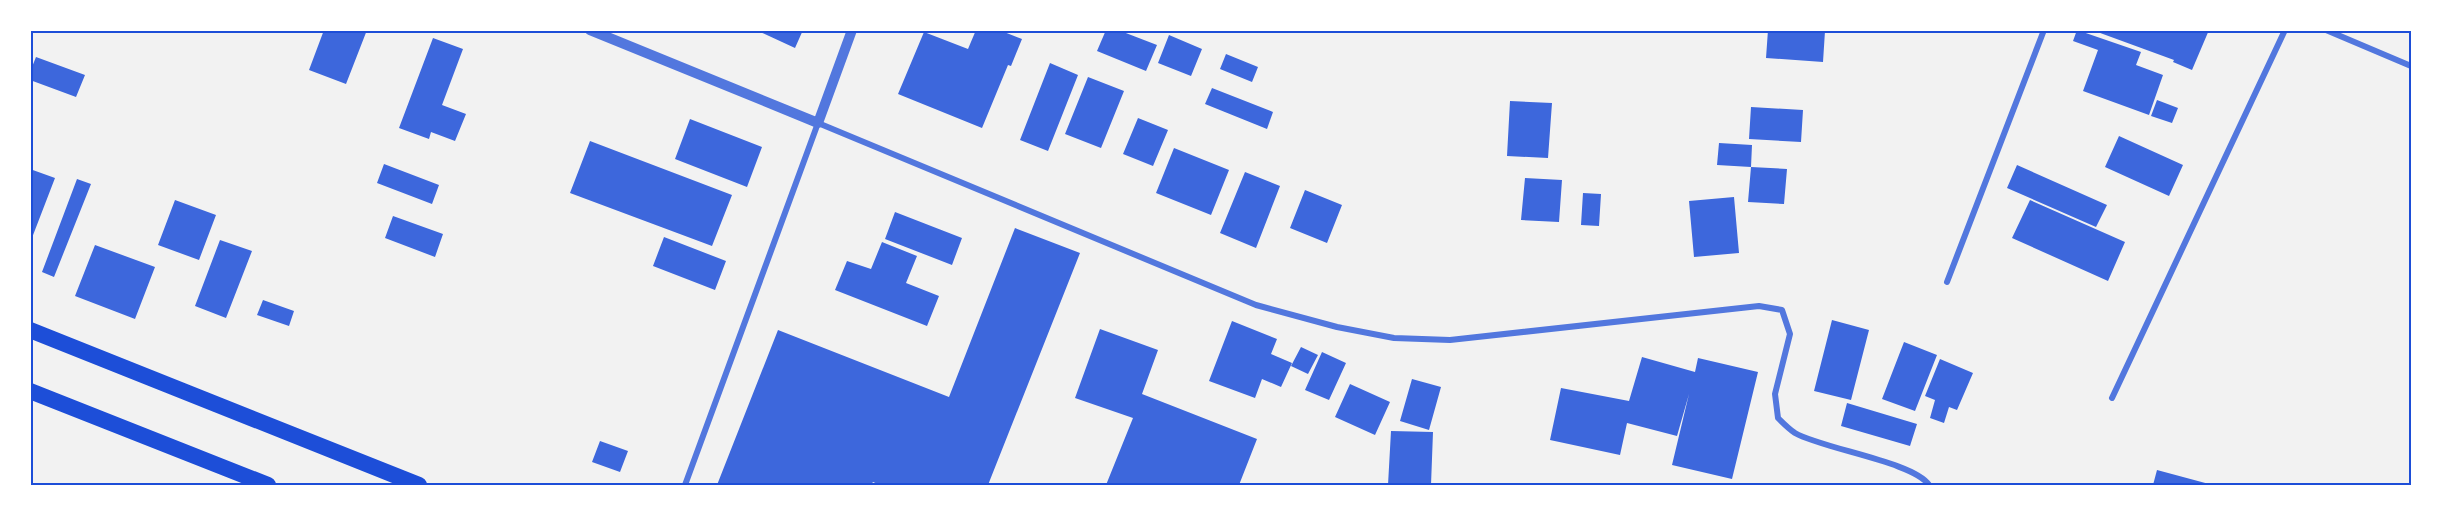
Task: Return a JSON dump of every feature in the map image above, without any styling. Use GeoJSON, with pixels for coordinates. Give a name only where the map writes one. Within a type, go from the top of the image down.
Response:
{"type":"FeatureCollection","features":[{"type":"Feature","properties":{"kind":"highway"},"geometry":{"type":"LineString","coordinates":[[30,330],[419,485]]}},
{"type":"Feature","properties":{"kind":"highway"},"geometry":{"type":"LineString","coordinates":[[30,391],[268,485]]}},
{"type":"Feature","properties":{"kind":"street"},"geometry":{"type":"LineString","coordinates":[[591,30],[1256,305],[1337,327],[1383,336],[1450,340],[1759,306],[1782,310],[1790,334],[1775,394],[1778,418],[1796,433],[1906,470],[1926,480],[1929,485]]}},
{"type":"Feature","properties":{"kind":"street"},"geometry":{"type":"LineString","coordinates":[[685,485],[852,30]]}},
{"type":"Feature","properties":{"kind":"street"},"geometry":{"type":"LineString","coordinates":[[1947,282],[2044,30]]}},
{"type":"Feature","properties":{"kind":"street"},"geometry":{"type":"LineString","coordinates":[[2112,398],[2285,30]]}},
{"type":"Feature","properties":{"kind":"street"},"geometry":{"type":"LineString","coordinates":[[2326,30],[2411,66]]}},
{"type":"Feature","properties":{"kind":"building"},"geometry":{"type":"Polygon","coordinates":[[[324,30],[367,30],[346,84],[309,70],[324,30]]]}},
{"type":"Feature","properties":{"kind":"building"},"geometry":{"type":"Polygon","coordinates":[[[756,30],[803,30],[795,48],[756,30]]]}},
{"type":"Feature","properties":{"kind":"building"},"geometry":{"type":"Polygon","coordinates":[[[976,30],[999,30],[1022,39],[1011,66],[1008,65],[982,128],[898,94],[924,32],[968,49],[976,30]]]}},
{"type":"Feature","properties":{"kind":"building"},"geometry":{"type":"Polygon","coordinates":[[[1106,30],[1118,30],[1157,45],[1146,71],[1097,51],[1106,30]]]}},
{"type":"Feature","properties":{"kind":"building"},"geometry":{"type":"Polygon","coordinates":[[[1768,30],[1825,31],[1823,62],[1766,58],[1768,30]]]}},
{"type":"Feature","properties":{"kind":"building"},"geometry":{"type":"Polygon","coordinates":[[[2077,30],[2141,52],[2136,65],[2163,75],[2149,115],[2083,91],[2098,50],[2073,41],[2077,30]]]}},
{"type":"Feature","properties":{"kind":"building"},"geometry":{"type":"Polygon","coordinates":[[[2092,30],[2177,30],[2186,33],[2188,30],[2209,30],[2192,70],[2173,62],[2174,60],[2092,30]]]}},
{"type":"Feature","properties":{"kind":"building"},"geometry":{"type":"Polygon","coordinates":[[[1169,35],[1202,49],[1191,76],[1158,63],[1169,35]]]}},
{"type":"Feature","properties":{"kind":"building"},"geometry":{"type":"Polygon","coordinates":[[[433,38],[463,49],[442,105],[466,114],[455,141],[431,132],[429,139],[399,128],[433,38]]]}},
{"type":"Feature","properties":{"kind":"building"},"geometry":{"type":"Polygon","coordinates":[[[1226,54],[1258,67],[1252,82],[1220,69],[1226,54]]]}},
{"type":"Feature","properties":{"kind":"building"},"geometry":{"type":"Polygon","coordinates":[[[36,57],[85,75],[76,97],[30,80],[30,72],[36,57]]]}},
{"type":"Feature","properties":{"kind":"building"},"geometry":{"type":"Polygon","coordinates":[[[1050,63],[1078,75],[1048,151],[1020,140],[1050,63]]]}},
{"type":"Feature","properties":{"kind":"building"},"geometry":{"type":"Polygon","coordinates":[[[1088,77],[1124,91],[1101,148],[1065,134],[1088,77]]]}},
{"type":"Feature","properties":{"kind":"building"},"geometry":{"type":"Polygon","coordinates":[[[1212,88],[1273,112],[1267,129],[1205,104],[1212,88]]]}},
{"type":"Feature","properties":{"kind":"building"},"geometry":{"type":"Polygon","coordinates":[[[2157,100],[2178,108],[2172,123],[2151,116],[2157,100]]]}},
{"type":"Feature","properties":{"kind":"building"},"geometry":{"type":"Polygon","coordinates":[[[1510,101],[1552,103],[1548,158],[1507,156],[1510,101]]]}},
{"type":"Feature","properties":{"kind":"building"},"geometry":{"type":"Polygon","coordinates":[[[1751,107],[1803,110],[1801,142],[1749,139],[1751,107]]]}},
{"type":"Feature","properties":{"kind":"building"},"geometry":{"type":"Polygon","coordinates":[[[1138,118],[1168,130],[1153,166],[1123,154],[1138,118]]]}},
{"type":"Feature","properties":{"kind":"building"},"geometry":{"type":"Polygon","coordinates":[[[690,119],[762,147],[747,187],[675,159],[690,119]]]}},
{"type":"Feature","properties":{"kind":"building"},"geometry":{"type":"Polygon","coordinates":[[[2119,136],[2183,165],[2169,196],[2105,167],[2119,136]]]}},
{"type":"Feature","properties":{"kind":"building"},"geometry":{"type":"Polygon","coordinates":[[[590,141],[732,195],[712,246],[570,193],[590,141]]]}},
{"type":"Feature","properties":{"kind":"building"},"geometry":{"type":"Polygon","coordinates":[[[1719,143],[1752,145],[1751,167],[1717,165],[1719,143]]]}},
{"type":"Feature","properties":{"kind":"building"},"geometry":{"type":"Polygon","coordinates":[[[1174,148],[1229,170],[1211,215],[1156,193],[1174,148]]]}},
{"type":"Feature","properties":{"kind":"building"},"geometry":{"type":"Polygon","coordinates":[[[384,164],[439,185],[432,204],[377,183],[384,164]]]}},
{"type":"Feature","properties":{"kind":"building"},"geometry":{"type":"Polygon","coordinates":[[[2017,165],[2107,205],[2096,227],[2007,188],[2017,165]]]}},
{"type":"Feature","properties":{"kind":"building"},"geometry":{"type":"Polygon","coordinates":[[[1751,167],[1787,169],[1784,204],[1748,202],[1751,167]]]}},
{"type":"Feature","properties":{"kind":"building"},"geometry":{"type":"Polygon","coordinates":[[[30,169],[55,178],[30,243],[30,169]]]}},
{"type":"Feature","properties":{"kind":"building"},"geometry":{"type":"Polygon","coordinates":[[[1245,172],[1280,186],[1256,248],[1220,233],[1245,172]]]}},
{"type":"Feature","properties":{"kind":"building"},"geometry":{"type":"Polygon","coordinates":[[[1525,178],[1562,180],[1559,222],[1521,220],[1525,178]]]}},
{"type":"Feature","properties":{"kind":"building"},"geometry":{"type":"Polygon","coordinates":[[[77,179],[91,184],[54,277],[42,272],[77,179]]]}},
{"type":"Feature","properties":{"kind":"building"},"geometry":{"type":"Polygon","coordinates":[[[1305,190],[1342,205],[1327,243],[1290,228],[1305,190]]]}},
{"type":"Feature","properties":{"kind":"building"},"geometry":{"type":"Polygon","coordinates":[[[1583,193],[1601,194],[1599,226],[1581,225],[1583,193]]]}},
{"type":"Feature","properties":{"kind":"building"},"geometry":{"type":"Polygon","coordinates":[[[1734,197],[1739,253],[1694,257],[1689,201],[1734,197]]]}},
{"type":"Feature","properties":{"kind":"building"},"geometry":{"type":"Polygon","coordinates":[[[175,200],[216,215],[199,260],[158,245],[175,200]]]}},
{"type":"Feature","properties":{"kind":"building"},"geometry":{"type":"Polygon","coordinates":[[[2030,200],[2125,242],[2108,281],[2012,238],[2030,200]]]}},
{"type":"Feature","properties":{"kind":"building"},"geometry":{"type":"Polygon","coordinates":[[[895,212],[962,238],[952,265],[885,239],[895,212]]]}},
{"type":"Feature","properties":{"kind":"building"},"geometry":{"type":"Polygon","coordinates":[[[393,216],[443,234],[435,257],[385,238],[393,216]]]}},
{"type":"Feature","properties":{"kind":"building"},"geometry":{"type":"Polygon","coordinates":[[[1015,228],[1080,253],[988,485],[880,485],[873,482],[871,485],[717,485],[778,330],[949,397],[1015,228]]]}},
{"type":"Feature","properties":{"kind":"building"},"geometry":{"type":"Polygon","coordinates":[[[664,237],[726,261],[715,290],[653,266],[664,237]]]}},
{"type":"Feature","properties":{"kind":"building"},"geometry":{"type":"Polygon","coordinates":[[[220,240],[252,251],[226,318],[195,306],[220,240]]]}},
{"type":"Feature","properties":{"kind":"building"},"geometry":{"type":"Polygon","coordinates":[[[882,242],[917,256],[906,283],[939,296],[927,326],[835,290],[847,261],[871,269],[882,242]]]}},
{"type":"Feature","properties":{"kind":"building"},"geometry":{"type":"Polygon","coordinates":[[[95,245],[155,267],[135,319],[75,296],[95,245]]]}},
{"type":"Feature","properties":{"kind":"building"},"geometry":{"type":"Polygon","coordinates":[[[263,300],[294,311],[289,326],[257,315],[263,300]]]}},
{"type":"Feature","properties":{"kind":"building"},"geometry":{"type":"Polygon","coordinates":[[[1832,320],[1869,330],[1851,400],[1814,391],[1832,320]]]}},
{"type":"Feature","properties":{"kind":"building"},"geometry":{"type":"Polygon","coordinates":[[[1232,321],[1277,339],[1271,354],[1292,363],[1281,387],[1262,379],[1255,398],[1209,381],[1232,321]]]}},
{"type":"Feature","properties":{"kind":"building"},"geometry":{"type":"Polygon","coordinates":[[[1100,329],[1158,350],[1142,394],[1257,439],[1239,485],[1106,485],[1133,418],[1075,398],[1100,329]]]}},
{"type":"Feature","properties":{"kind":"building"},"geometry":{"type":"Polygon","coordinates":[[[1904,342],[1937,355],[1915,411],[1882,399],[1904,342]]]}},
{"type":"Feature","properties":{"kind":"building"},"geometry":{"type":"Polygon","coordinates":[[[1301,347],[1318,355],[1308,374],[1291,366],[1301,347]]]}},
{"type":"Feature","properties":{"kind":"building"},"geometry":{"type":"Polygon","coordinates":[[[1322,352],[1346,363],[1329,400],[1305,390],[1322,352]]]}},
{"type":"Feature","properties":{"kind":"building"},"geometry":{"type":"Polygon","coordinates":[[[1642,357],[1695,372],[1698,358],[1758,372],[1732,479],[1672,465],[1689,394],[1677,436],[1627,423],[1620,455],[1550,440],[1561,388],[1629,401],[1642,357]]]}},
{"type":"Feature","properties":{"kind":"building"},"geometry":{"type":"Polygon","coordinates":[[[1940,359],[1973,373],[1957,410],[1949,407],[1944,423],[1930,418],[1935,400],[1925,396],[1940,359]]]}},
{"type":"Feature","properties":{"kind":"building"},"geometry":{"type":"Polygon","coordinates":[[[1412,379],[1441,387],[1429,430],[1400,421],[1412,379]]]}},
{"type":"Feature","properties":{"kind":"building"},"geometry":{"type":"Polygon","coordinates":[[[1350,384],[1390,402],[1375,435],[1335,417],[1350,384]]]}},
{"type":"Feature","properties":{"kind":"building"},"geometry":{"type":"Polygon","coordinates":[[[1847,403],[1917,424],[1910,446],[1841,426],[1847,403]]]}},
{"type":"Feature","properties":{"kind":"building"},"geometry":{"type":"Polygon","coordinates":[[[1391,431],[1433,432],[1431,485],[1388,485],[1391,431]]]}},
{"type":"Feature","properties":{"kind":"building"},"geometry":{"type":"Polygon","coordinates":[[[600,441],[628,451],[620,472],[592,462],[600,441]]]}},
{"type":"Feature","properties":{"kind":"building"},"geometry":{"type":"Polygon","coordinates":[[[2157,470],[2209,484],[2209,485],[2153,485],[2157,470]]]}}]}
